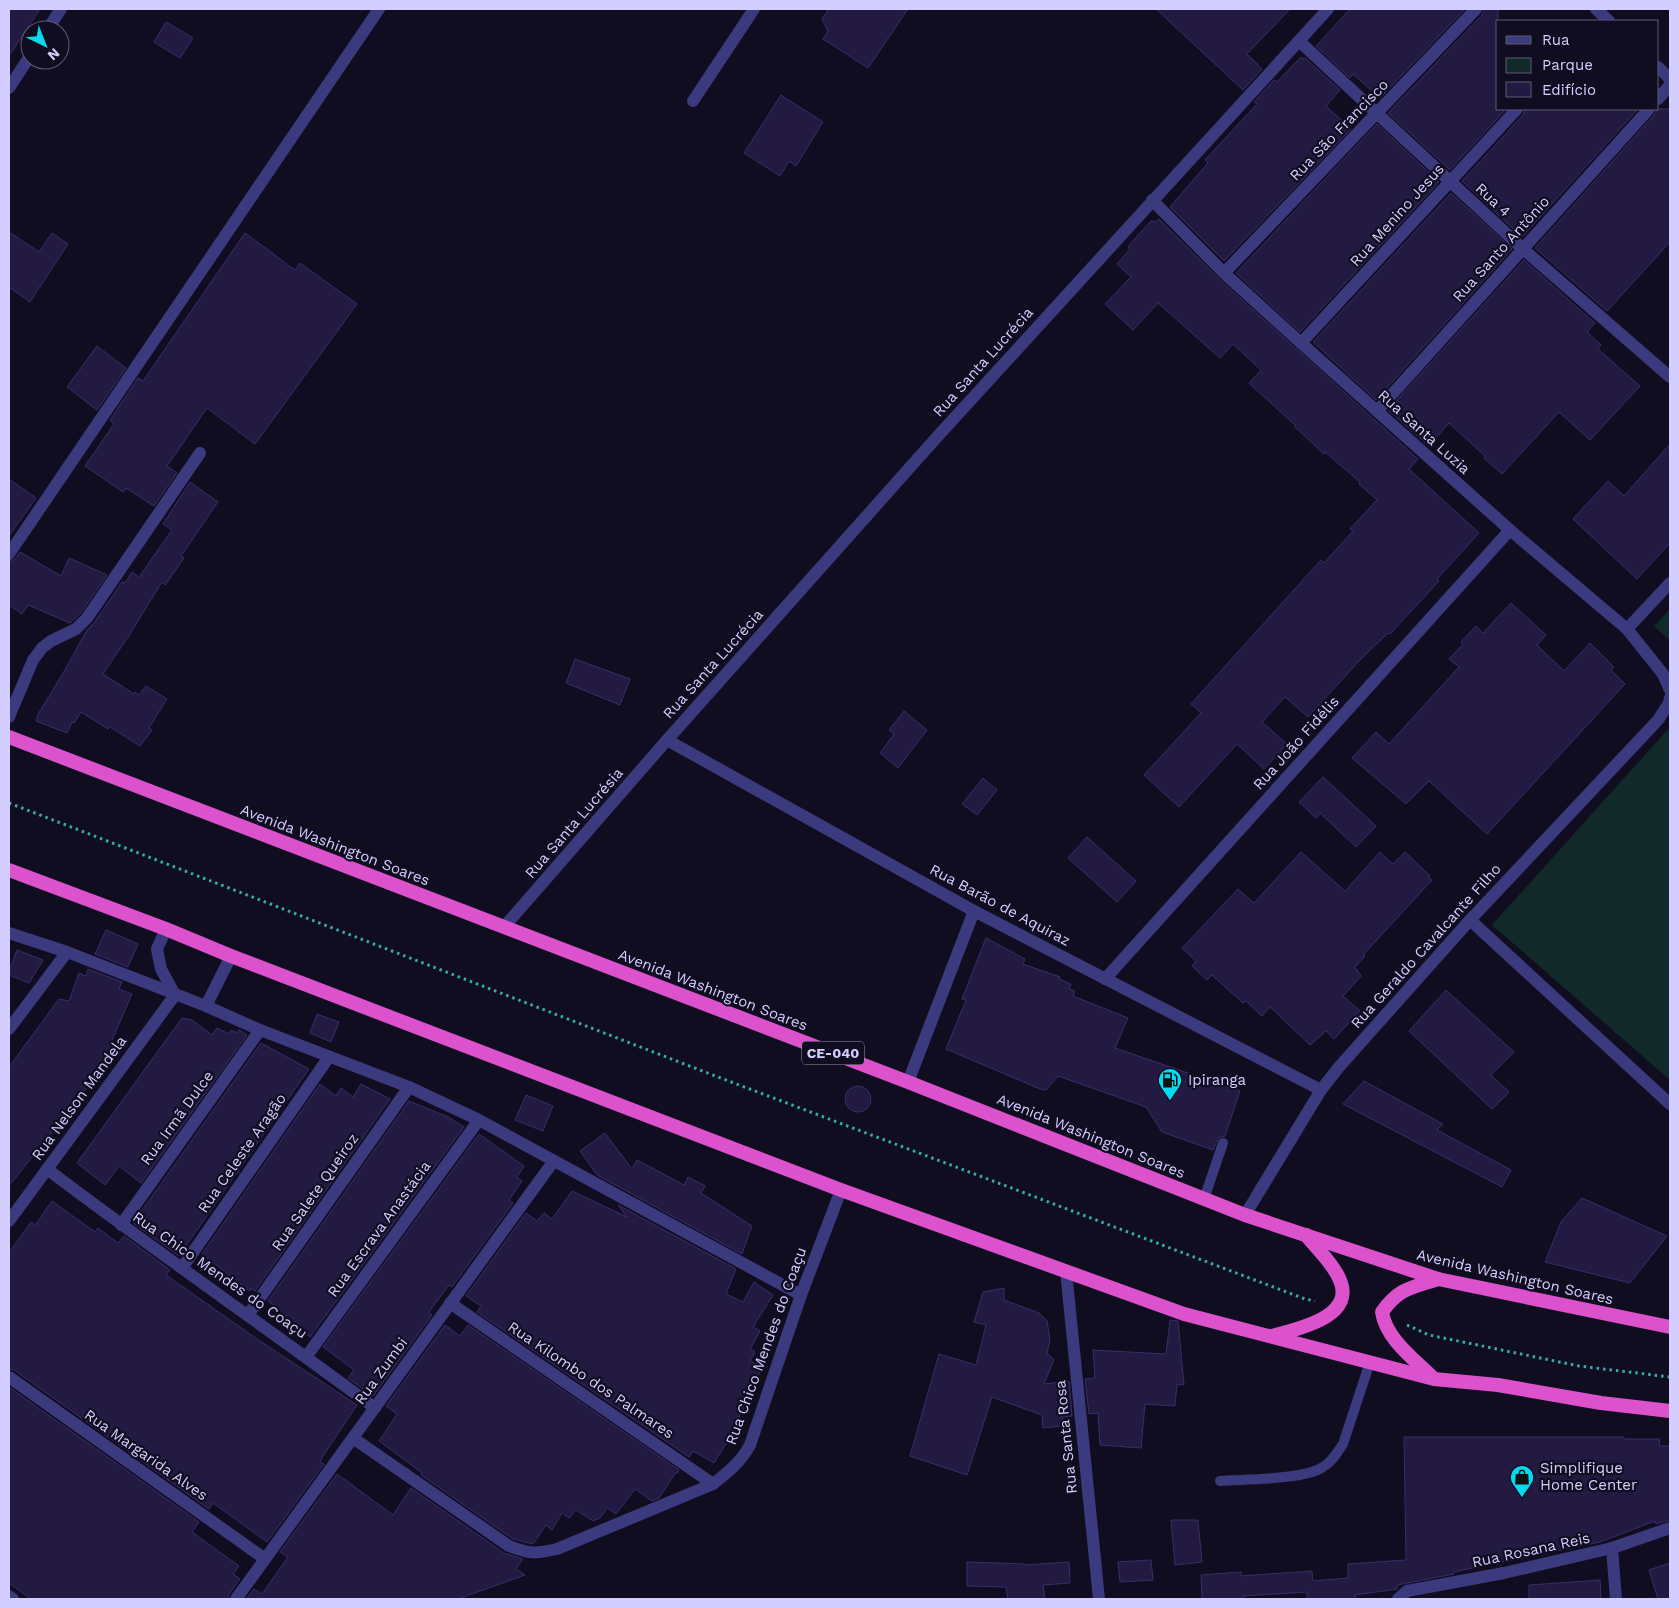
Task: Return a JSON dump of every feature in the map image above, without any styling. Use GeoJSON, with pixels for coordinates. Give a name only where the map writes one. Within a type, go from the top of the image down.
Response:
{"type":"FeatureCollection","features":[{"type":"Feature","properties":{"kind":"highway","name":"Avenida Washington Soares"},"geometry":{"type":"LineString","coordinates":[[9,737],[908,1082],[1245,1215],[1438,1279],[1670,1327]]}},
{"type":"Feature","properties":{"kind":"highway"},"geometry":{"type":"LineString","coordinates":[[9,870],[166,928],[231,956],[841,1190],[1184,1314],[1434,1379],[1498,1385],[1601,1403],[1670,1411]]}},
{"type":"Feature","properties":{"kind":"highway"},"geometry":{"type":"LineString","coordinates":[[1271,1336],[1318,1322],[1340,1304],[1342,1295],[1340,1278],[1306,1236]]}},
{"type":"Feature","properties":{"kind":"highway"},"geometry":{"type":"LineString","coordinates":[[1434,1379],[1392,1336],[1383,1322],[1382,1312],[1388,1303],[1400,1292],[1438,1279]]}},
{"type":"Feature","properties":{"kind":"street"},"geometry":{"type":"LineString","coordinates":[[54,20],[61,9]]}},
{"type":"Feature","properties":{"kind":"street"},"geometry":{"type":"LineString","coordinates":[[9,554],[379,9]]}},
{"type":"Feature","properties":{"kind":"street"},"geometry":{"type":"LineString","coordinates":[[693,101],[754,9]]}},
{"type":"Feature","properties":{"kind":"street","name":"Rua Santa Lucrécia"},"geometry":{"type":"LineString","coordinates":[[667,740],[931,444],[1328,9]]}},
{"type":"Feature","properties":{"kind":"street","name":"Rua São Francisco"},"geometry":{"type":"LineString","coordinates":[[1224,273],[1476,9]]}},
{"type":"Feature","properties":{"kind":"street","name":"Rua 4"},"geometry":{"type":"LineString","coordinates":[[1299,40],[1523,249],[1670,377]]}},
{"type":"Feature","properties":{"kind":"street"},"geometry":{"type":"LineString","coordinates":[[1659,68],[1670,79]]}},
{"type":"Feature","properties":{"kind":"street"},"geometry":{"type":"LineString","coordinates":[[9,88],[21,70]]}},
{"type":"Feature","properties":{"kind":"street"},"geometry":{"type":"LineString","coordinates":[[1659,98],[1670,85]]}},
{"type":"Feature","properties":{"kind":"street","name":"Rua Menino Jesus"},"geometry":{"type":"LineString","coordinates":[[1301,343],[1516,110]]}},
{"type":"Feature","properties":{"kind":"street","name":"Rua Santo Antônio"},"geometry":{"type":"LineString","coordinates":[[1377,411],[1648,110]]}},
{"type":"Feature","properties":{"kind":"street","name":"Rua Santa Luzia"},"geometry":{"type":"LineString","coordinates":[[1152,200],[1224,273],[1301,343],[1510,530],[1627,629],[1662,674],[1670,690]]}},
{"type":"Feature","properties":{"kind":"street"},"geometry":{"type":"LineString","coordinates":[[9,717],[33,660],[42,648],[51,641],[76,629],[87,618],[200,453]]}},
{"type":"Feature","properties":{"kind":"street","name":"Rua João Fidélis"},"geometry":{"type":"LineString","coordinates":[[1105,978],[1510,530]]}},
{"type":"Feature","properties":{"kind":"street"},"geometry":{"type":"LineString","coordinates":[[1627,629],[1670,583]]}},
{"type":"Feature","properties":{"kind":"street","name":"Rua Geraldo Cavalcante Filho"},"geometry":{"type":"LineString","coordinates":[[1245,1215],[1321,1090],[1339,1067],[1470,920],[1658,720],[1669,703],[1670,698]]}},
{"type":"Feature","properties":{"kind":"street","name":"Rua Barão de Aquiraz"},"geometry":{"type":"LineString","coordinates":[[667,740],[974,911],[1321,1090]]}},
{"type":"Feature","properties":{"kind":"street","name":"Rua Santa Lucrésia"},"geometry":{"type":"LineString","coordinates":[[504,927],[667,740]]}},
{"type":"Feature","properties":{"kind":"street"},"geometry":{"type":"LineString","coordinates":[[908,1082],[974,911]]}},
{"type":"Feature","properties":{"kind":"street"},"geometry":{"type":"LineString","coordinates":[[1470,920],[1670,1104]]}},
{"type":"Feature","properties":{"kind":"street"},"geometry":{"type":"LineString","coordinates":[[166,928],[157,949],[161,968],[175,995]]}},
{"type":"Feature","properties":{"kind":"street"},"geometry":{"type":"LineString","coordinates":[[9,933],[67,952],[206,1006],[260,1030],[409,1087],[479,1120],[553,1162],[801,1295]]}},
{"type":"Feature","properties":{"kind":"street"},"geometry":{"type":"LineString","coordinates":[[9,1029],[67,952]]}},
{"type":"Feature","properties":{"kind":"street"},"geometry":{"type":"LineString","coordinates":[[206,1006],[231,956]]}},
{"type":"Feature","properties":{"kind":"street","name":"Rua Nelson Mandela"},"geometry":{"type":"LineString","coordinates":[[9,1221],[175,995]]}},
{"type":"Feature","properties":{"kind":"street","name":"Rua Irmã Dulce"},"geometry":{"type":"LineString","coordinates":[[121,1225],[260,1030]]}},
{"type":"Feature","properties":{"kind":"street","name":"Rua Celeste Aragão"},"geometry":{"type":"LineString","coordinates":[[182,1268],[329,1057]]}},
{"type":"Feature","properties":{"kind":"street","name":"Rua Salete Queiroz"},"geometry":{"type":"LineString","coordinates":[[248,1315],[409,1087]]}},
{"type":"Feature","properties":{"kind":"street","name":"Rua Escrava Anastácia"},"geometry":{"type":"LineString","coordinates":[[306,1356],[479,1120]]}},
{"type":"Feature","properties":{"kind":"street","name":"Rua Zumbi"},"geometry":{"type":"LineString","coordinates":[[236,1599],[553,1162]]}},
{"type":"Feature","properties":{"kind":"street","name":"Rua Chico Mendes do Coaçu"},"geometry":{"type":"LineString","coordinates":[[47,1169],[121,1225],[306,1356],[375,1408]]}},
{"type":"Feature","properties":{"kind":"street","name":"Rua Chico Mendes do Coaçu"},"geometry":{"type":"LineString","coordinates":[[353,1438],[509,1546],[522,1551],[536,1553],[556,1549],[713,1484],[744,1457],[750,1445],[801,1295],[841,1190]]}},
{"type":"Feature","properties":{"kind":"street","name":"Rua Santa Rosa"},"geometry":{"type":"LineString","coordinates":[[1066,1271],[1098,1599]]}},
{"type":"Feature","properties":{"kind":"street","name":"Rua Kilombo dos Palmares"},"geometry":{"type":"LineString","coordinates":[[450,1303],[713,1484]]}},
{"type":"Feature","properties":{"kind":"street","name":"Rua Margarida Alves"},"geometry":{"type":"LineString","coordinates":[[9,1377],[265,1559]]}},
{"type":"Feature","properties":{"kind":"street","name":"Rua Rosana Reis"},"geometry":{"type":"LineString","coordinates":[[1398,1599],[1407,1591],[1504,1573],[1612,1548],[1670,1528]]}},
{"type":"Feature","properties":{"kind":"street"},"geometry":{"type":"LineString","coordinates":[[1612,1548],[1616,1599]]}},
{"type":"Feature","properties":{"kind":"street"},"geometry":{"type":"LineString","coordinates":[[9,1596],[13,1599]]}},
{"type":"Feature","properties":{"kind":"lane"},"geometry":{"type":"LineString","coordinates":[[1204,1199],[1223,1143]]}},
{"type":"Feature","properties":{"kind":"lane"},"geometry":{"type":"LineString","coordinates":[[1220,1481],[1305,1475],[1322,1468],[1336,1456],[1343,1444],[1370,1362]]}},
{"type":"Feature","properties":{"kind":"path"},"geometry":{"type":"LineString","coordinates":[[9,804],[708,1073],[1286,1292],[1305,1299],[1340,1304]]}},
{"type":"Feature","properties":{"kind":"path"},"geometry":{"type":"LineString","coordinates":[[1382,1312],[1429,1335],[1579,1366],[1670,1377]]}},
{"type":"Feature","properties":{"kind":"green space"},"geometry":{"type":"Polygon","coordinates":[[[1670,609],[1670,641],[1654,626],[1670,609]]]}},
{"type":"Feature","properties":{"kind":"green space"},"geometry":{"type":"Polygon","coordinates":[[[1670,727],[1670,1080],[1492,925],[1670,727]]]}},
{"type":"Feature","properties":{"kind":"building"},"geometry":{"type":"Polygon","coordinates":[[[9,9],[40,9],[33,20],[20,20],[20,39],[9,56],[9,9]]]}},
{"type":"Feature","properties":{"kind":"building"},"geometry":{"type":"Polygon","coordinates":[[[829,9],[908,9],[868,68],[823,39],[828,31],[822,19],[829,9]]]}},
{"type":"Feature","properties":{"kind":"building"},"geometry":{"type":"Polygon","coordinates":[[[1156,9],[1290,9],[1247,54],[1262,69],[1243,90],[1156,9]]]}},
{"type":"Feature","properties":{"kind":"building"},"geometry":{"type":"Polygon","coordinates":[[[1350,9],[1465,9],[1380,98],[1353,74],[1350,78],[1316,46],[1350,9]]]}},
{"type":"Feature","properties":{"kind":"building"},"geometry":{"type":"Polygon","coordinates":[[[1484,9],[1498,9],[1498,20],[1496,20],[1496,110],[1505,110],[1450,170],[1388,113],[1482,15],[1484,9]]]}},
{"type":"Feature","properties":{"kind":"building"},"geometry":{"type":"Polygon","coordinates":[[[166,22],[193,38],[180,58],[154,42],[166,22]]]}},
{"type":"Feature","properties":{"kind":"building"},"geometry":{"type":"Polygon","coordinates":[[[1301,57],[1305,58],[1340,90],[1326,106],[1351,129],[1224,261],[1170,207],[1208,163],[1205,160],[1257,104],[1254,102],[1274,80],[1277,82],[1301,57]]]}},
{"type":"Feature","properties":{"kind":"building"},"geometry":{"type":"Polygon","coordinates":[[[781,95],[823,122],[796,166],[789,161],[780,176],[744,153],[781,95]]]}},
{"type":"Feature","properties":{"kind":"building"},"geometry":{"type":"Polygon","coordinates":[[[1659,109],[1670,109],[1670,242],[1607,311],[1535,248],[1659,109]]]}},
{"type":"Feature","properties":{"kind":"building"},"geometry":{"type":"Polygon","coordinates":[[[1525,110],[1637,110],[1522,237],[1462,181],[1523,115],[1525,110]]]}},
{"type":"Feature","properties":{"kind":"building"},"geometry":{"type":"Polygon","coordinates":[[[1377,124],[1439,182],[1300,332],[1236,273],[1377,124]]]}},
{"type":"Feature","properties":{"kind":"building"},"geometry":{"type":"Polygon","coordinates":[[[1451,193],[1512,249],[1376,400],[1313,342],[1451,193]]]}},
{"type":"Feature","properties":{"kind":"building"},"geometry":{"type":"Polygon","coordinates":[[[1159,219],[1219,279],[1418,459],[1409,469],[1479,533],[1437,579],[1439,581],[1390,634],[1388,633],[1359,661],[1308,717],[1285,697],[1262,722],[1287,744],[1264,769],[1237,744],[1179,807],[1144,775],[1201,713],[1191,704],[1321,560],[1324,563],[1353,531],[1350,529],[1377,500],[1359,484],[1360,482],[1325,452],[1324,454],[1249,383],[1261,370],[1233,344],[1220,358],[1158,303],[1133,330],[1105,304],[1131,277],[1117,264],[1130,249],[1128,247],[1151,221],[1156,222],[1159,219]]]}},
{"type":"Feature","properties":{"kind":"building"},"geometry":{"type":"Polygon","coordinates":[[[9,232],[39,252],[52,233],[68,244],[30,302],[9,287],[9,232]]]}},
{"type":"Feature","properties":{"kind":"building"},"geometry":{"type":"Polygon","coordinates":[[[245,233],[295,270],[300,263],[357,304],[255,444],[207,408],[167,466],[177,473],[154,506],[126,488],[123,492],[85,466],[114,424],[110,420],[138,378],[143,381],[245,233]]]}},
{"type":"Feature","properties":{"kind":"building"},"geometry":{"type":"Polygon","coordinates":[[[1524,260],[1595,323],[1587,332],[1601,345],[1598,349],[1640,386],[1590,440],[1559,412],[1502,474],[1449,423],[1429,446],[1388,410],[1524,260]]]}},
{"type":"Feature","properties":{"kind":"building"},"geometry":{"type":"Polygon","coordinates":[[[97,346],[126,368],[97,410],[67,387],[97,346]]]}},
{"type":"Feature","properties":{"kind":"building"},"geometry":{"type":"Polygon","coordinates":[[[1670,444],[1670,543],[1637,579],[1573,519],[1608,481],[1624,496],[1670,444]]]}},
{"type":"Feature","properties":{"kind":"building"},"geometry":{"type":"Polygon","coordinates":[[[9,479],[36,498],[9,536],[9,479]]]}},
{"type":"Feature","properties":{"kind":"building"},"geometry":{"type":"Polygon","coordinates":[[[190,482],[218,502],[181,556],[184,558],[165,585],[162,582],[103,674],[134,694],[135,692],[139,695],[146,686],[167,699],[149,728],[152,730],[140,746],[81,712],[74,723],[72,722],[67,733],[36,721],[37,716],[87,630],[94,623],[122,582],[125,583],[132,572],[139,577],[172,530],[163,524],[190,482]]]}},
{"type":"Feature","properties":{"kind":"building"},"geometry":{"type":"Polygon","coordinates":[[[20,552],[61,576],[69,558],[107,575],[81,613],[70,623],[28,605],[22,614],[9,605],[9,562],[15,559],[20,552]]]}},
{"type":"Feature","properties":{"kind":"building"},"geometry":{"type":"Polygon","coordinates":[[[1511,603],[1546,635],[1537,645],[1564,671],[1590,643],[1614,667],[1611,670],[1625,684],[1487,834],[1429,781],[1406,804],[1352,758],[1376,732],[1389,744],[1459,667],[1449,659],[1463,644],[1461,642],[1476,626],[1483,633],[1511,603]]]}},
{"type":"Feature","properties":{"kind":"building"},"geometry":{"type":"Polygon","coordinates":[[[575,659],[630,679],[620,705],[566,683],[575,659]]]}},
{"type":"Feature","properties":{"kind":"building"},"geometry":{"type":"Polygon","coordinates":[[[904,711],[927,730],[898,768],[880,753],[894,734],[889,730],[904,711]]]}},
{"type":"Feature","properties":{"kind":"building"},"geometry":{"type":"Polygon","coordinates":[[[1323,777],[1376,826],[1356,847],[1320,813],[1316,818],[1299,802],[1323,777]]]}},
{"type":"Feature","properties":{"kind":"building"},"geometry":{"type":"Polygon","coordinates":[[[983,778],[997,790],[977,815],[962,804],[983,778]]]}},
{"type":"Feature","properties":{"kind":"building"},"geometry":{"type":"Polygon","coordinates":[[[1087,837],[1136,881],[1117,902],[1068,858],[1087,837]]]}},
{"type":"Feature","properties":{"kind":"building"},"geometry":{"type":"Polygon","coordinates":[[[1301,852],[1345,891],[1380,852],[1393,864],[1405,852],[1432,880],[1363,955],[1365,956],[1355,967],[1361,976],[1343,996],[1360,1011],[1334,1039],[1326,1031],[1310,1045],[1270,1007],[1262,1016],[1246,1001],[1243,1003],[1212,975],[1207,980],[1192,966],[1196,961],[1182,948],[1238,889],[1254,903],[1301,852]]]}},
{"type":"Feature","properties":{"kind":"building"},"geometry":{"type":"Polygon","coordinates":[[[106,930],[138,944],[128,967],[95,954],[106,930]]]}},
{"type":"Feature","properties":{"kind":"building"},"geometry":{"type":"Polygon","coordinates":[[[986,938],[1025,959],[1023,964],[1060,977],[1059,979],[1071,984],[1069,989],[1075,991],[1073,996],[1128,1018],[1115,1048],[1240,1091],[1225,1136],[1218,1138],[1213,1150],[1162,1132],[1146,1107],[1058,1076],[1046,1090],[1040,1089],[946,1049],[966,1000],[962,999],[986,938]]]}},
{"type":"Feature","properties":{"kind":"building"},"geometry":{"type":"Polygon","coordinates":[[[17,950],[43,960],[29,983],[9,975],[17,950]]]}},
{"type":"Feature","properties":{"kind":"building"},"geometry":{"type":"Polygon","coordinates":[[[88,969],[122,982],[119,989],[132,994],[110,1045],[118,1048],[9,1186],[9,1067],[59,999],[69,1001],[79,973],[86,976],[88,969]]]}},
{"type":"Feature","properties":{"kind":"building"},"geometry":{"type":"Polygon","coordinates":[[[1446,990],[1514,1052],[1491,1075],[1509,1092],[1492,1109],[1409,1031],[1446,990]]]}},
{"type":"Feature","properties":{"kind":"building"},"geometry":{"type":"Polygon","coordinates":[[[317,1014],[339,1022],[331,1042],[310,1033],[317,1014]]]}},
{"type":"Feature","properties":{"kind":"building"},"geometry":{"type":"Polygon","coordinates":[[[182,1018],[192,1020],[212,1035],[217,1028],[229,1034],[231,1030],[238,1033],[239,1030],[247,1035],[141,1183],[119,1166],[105,1185],[77,1163],[182,1018]]]}},
{"type":"Feature","properties":{"kind":"building"},"geometry":{"type":"Polygon","coordinates":[[[261,1043],[309,1069],[179,1256],[133,1223],[261,1043]]]}},
{"type":"Feature","properties":{"kind":"building"},"geometry":{"type":"Polygon","coordinates":[[[1364,1081],[1443,1124],[1437,1130],[1511,1170],[1502,1187],[1343,1104],[1364,1081]]]}},
{"type":"Feature","properties":{"kind":"building"},"geometry":{"type":"Polygon","coordinates":[[[320,1084],[336,1096],[341,1088],[353,1097],[361,1084],[390,1099],[255,1291],[251,1288],[250,1291],[202,1254],[320,1084]]]}},
{"type":"Feature","properties":{"kind":"building"},"geometry":{"type":"Polygon","coordinates":[[[858,1086],[867,1090],[871,1099],[867,1108],[858,1112],[849,1108],[845,1099],[849,1090],[858,1086]]]}},
{"type":"Feature","properties":{"kind":"building"},"geometry":{"type":"Polygon","coordinates":[[[526,1095],[553,1106],[543,1131],[515,1120],[526,1095]]]}},
{"type":"Feature","properties":{"kind":"building"},"geometry":{"type":"Polygon","coordinates":[[[409,1101],[448,1117],[464,1127],[310,1337],[278,1313],[280,1310],[268,1301],[409,1101]]]}},
{"type":"Feature","properties":{"kind":"building"},"geometry":{"type":"Polygon","coordinates":[[[605,1133],[632,1169],[637,1160],[684,1185],[688,1177],[705,1186],[701,1193],[752,1226],[742,1254],[597,1175],[580,1151],[605,1133]]]}},
{"type":"Feature","properties":{"kind":"building"},"geometry":{"type":"Polygon","coordinates":[[[479,1134],[524,1166],[517,1177],[522,1181],[509,1200],[513,1203],[452,1287],[449,1285],[429,1312],[432,1315],[373,1396],[348,1378],[354,1370],[323,1347],[479,1134]]]}},
{"type":"Feature","properties":{"kind":"building"},"geometry":{"type":"Polygon","coordinates":[[[572,1191],[627,1217],[618,1205],[736,1269],[726,1294],[743,1302],[754,1282],[773,1295],[753,1327],[760,1331],[750,1349],[755,1352],[750,1361],[762,1368],[742,1406],[744,1407],[730,1433],[732,1434],[714,1463],[693,1451],[689,1457],[477,1312],[481,1306],[466,1296],[526,1213],[537,1221],[544,1213],[552,1219],[572,1191]]]}},
{"type":"Feature","properties":{"kind":"building"},"geometry":{"type":"Polygon","coordinates":[[[1582,1198],[1667,1236],[1630,1283],[1545,1262],[1561,1222],[1582,1198]]]}},
{"type":"Feature","properties":{"kind":"building"},"geometry":{"type":"Polygon","coordinates":[[[52,1201],[95,1232],[98,1228],[118,1243],[124,1236],[170,1270],[166,1275],[257,1339],[357,1405],[323,1456],[320,1462],[324,1464],[267,1542],[213,1503],[209,1509],[14,1370],[9,1369],[9,1253],[31,1222],[35,1225],[52,1201]]]}},
{"type":"Feature","properties":{"kind":"building"},"geometry":{"type":"Polygon","coordinates":[[[1004,1288],[1004,1300],[1039,1313],[1047,1321],[1050,1340],[1047,1353],[1054,1360],[1044,1384],[1069,1381],[1072,1416],[1062,1417],[1063,1426],[1043,1428],[1042,1415],[992,1397],[967,1475],[910,1456],[939,1354],[976,1365],[986,1325],[974,1322],[983,1292],[1004,1288]]]}},
{"type":"Feature","properties":{"kind":"building"},"geometry":{"type":"Polygon","coordinates":[[[1170,1320],[1178,1321],[1184,1385],[1177,1384],[1175,1406],[1145,1404],[1141,1448],[1100,1445],[1098,1413],[1089,1414],[1085,1379],[1095,1378],[1093,1350],[1166,1354],[1170,1320]]]}},
{"type":"Feature","properties":{"kind":"building"},"geometry":{"type":"Polygon","coordinates":[[[445,1325],[460,1336],[468,1325],[679,1470],[659,1498],[652,1501],[635,1489],[616,1514],[607,1508],[600,1518],[593,1521],[576,1510],[569,1518],[562,1513],[552,1530],[546,1525],[533,1544],[513,1539],[421,1475],[422,1473],[379,1441],[397,1414],[386,1406],[445,1325]]]}},
{"type":"Feature","properties":{"kind":"building"},"geometry":{"type":"Polygon","coordinates":[[[9,1387],[199,1522],[192,1532],[239,1566],[233,1574],[240,1579],[229,1594],[228,1599],[31,1599],[9,1583],[9,1387]]]}},
{"type":"Feature","properties":{"kind":"building","name":"Simplifique Home Center"},"geometry":{"type":"Polygon","coordinates":[[[1404,1437],[1624,1437],[1624,1439],[1660,1439],[1659,1446],[1670,1446],[1670,1520],[1656,1524],[1655,1521],[1600,1542],[1397,1585],[1397,1589],[1355,1595],[1356,1599],[1307,1599],[1307,1592],[1243,1596],[1244,1599],[1202,1599],[1201,1575],[1241,1572],[1241,1576],[1312,1571],[1313,1581],[1348,1578],[1348,1564],[1406,1560],[1404,1437]]]}},
{"type":"Feature","properties":{"kind":"building"},"geometry":{"type":"Polygon","coordinates":[[[337,1474],[393,1515],[411,1488],[504,1553],[523,1559],[516,1569],[525,1575],[458,1599],[246,1599],[254,1589],[262,1594],[288,1557],[280,1552],[337,1474]]]}},
{"type":"Feature","properties":{"kind":"building"},"geometry":{"type":"Polygon","coordinates":[[[1171,1520],[1198,1520],[1202,1562],[1175,1565],[1171,1520]]]}},
{"type":"Feature","properties":{"kind":"building"},"geometry":{"type":"Polygon","coordinates":[[[1151,1560],[1153,1580],[1120,1582],[1118,1562],[1151,1560]]]}},
{"type":"Feature","properties":{"kind":"building"},"geometry":{"type":"Polygon","coordinates":[[[967,1562],[1025,1565],[1069,1562],[1070,1583],[1043,1585],[1045,1599],[1008,1599],[1006,1587],[967,1586],[967,1562]]]}},
{"type":"Feature","properties":{"kind":"building"},"geometry":{"type":"Polygon","coordinates":[[[1670,1563],[1670,1599],[1658,1599],[1649,1570],[1670,1563]]]}},
{"type":"Feature","properties":{"kind":"building"},"geometry":{"type":"Polygon","coordinates":[[[1600,1580],[1601,1599],[1529,1599],[1529,1585],[1600,1580]]]}},
{"type":"Feature","properties":{"kind":"place","name":"Ipiranga"},"geometry":{"type":"Point","coordinates":[1170,1101]}},
{"type":"Feature","properties":{"kind":"place","name":"Simplifique Home Center"},"geometry":{"type":"Point","coordinates":[1522,1498]}}]}
